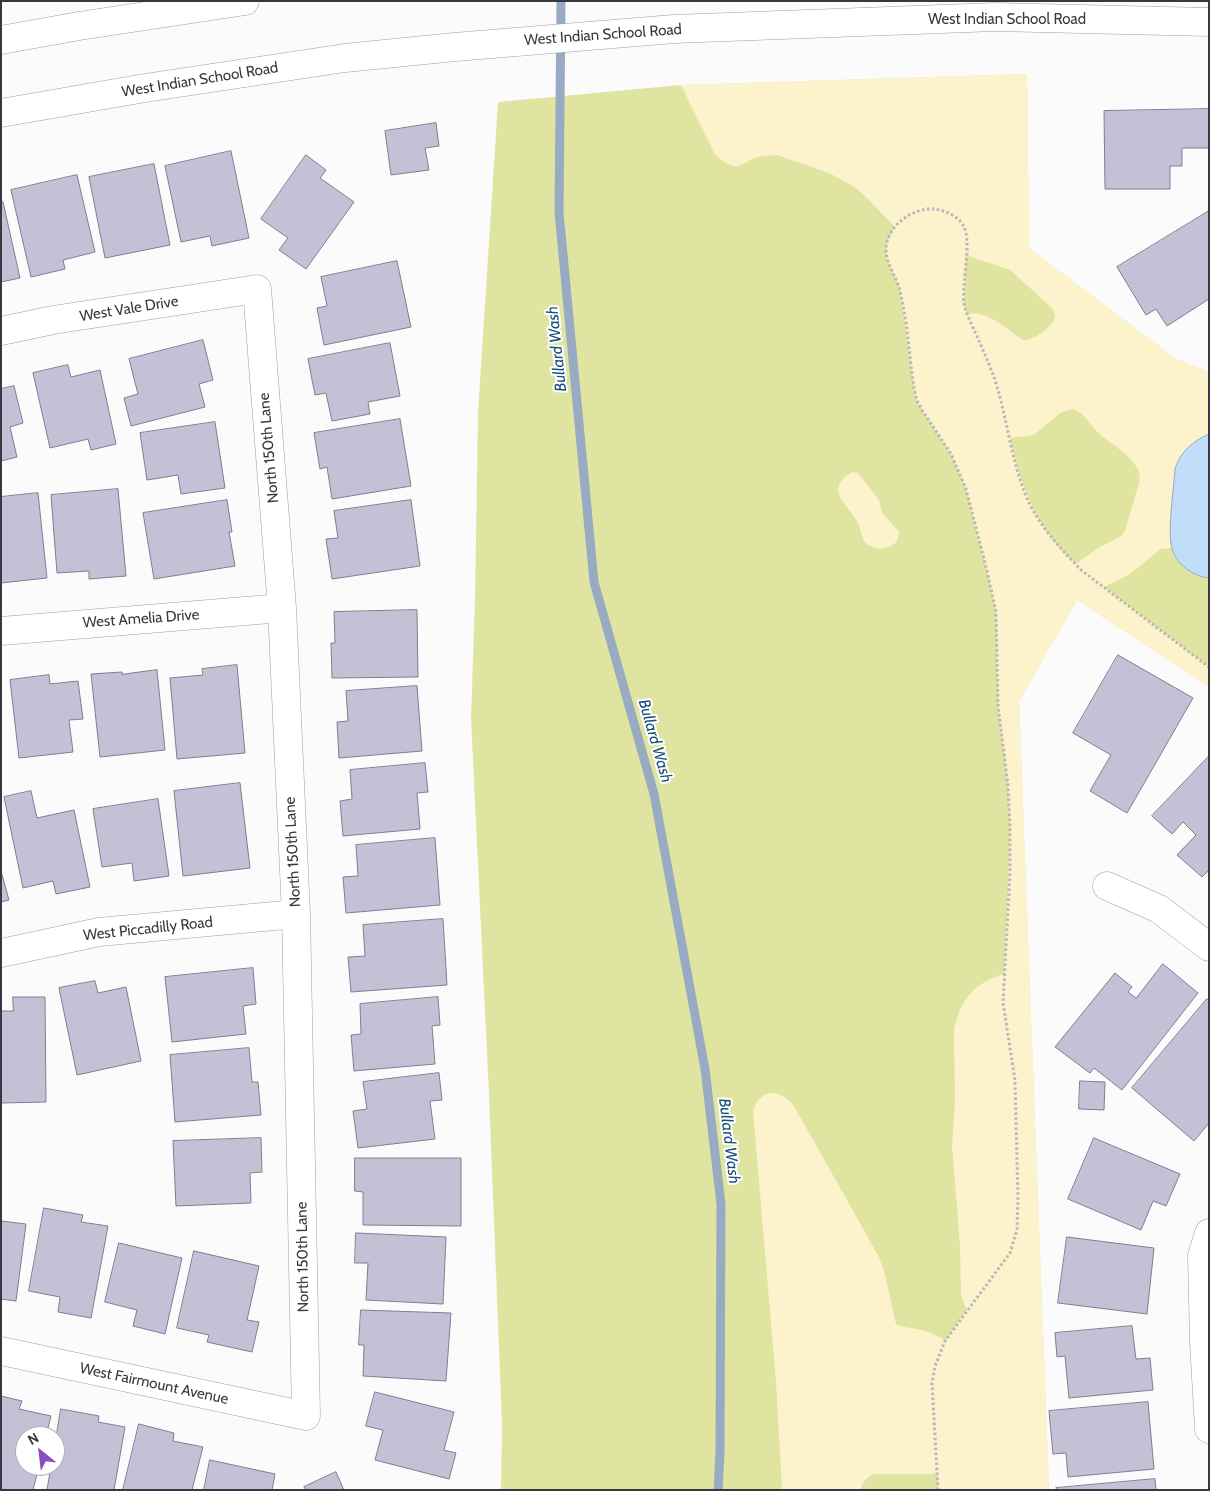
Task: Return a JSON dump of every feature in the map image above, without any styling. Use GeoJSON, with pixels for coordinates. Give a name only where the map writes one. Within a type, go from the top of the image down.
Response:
{"type":"FeatureCollection","features":[{"type":"Feature","properties":{"kind":"street"},"geometry":{"type":"LineString","coordinates":[[1,40],[244,1]]}},
{"type":"Feature","properties":{"kind":"street","name":"West Indian School Road"},"geometry":{"type":"LineString","coordinates":[[1,113],[145,88],[345,58],[674,29],[994,17],[1209,22]]}},
{"type":"Feature","properties":{"kind":"street","name":"West Vale Drive"},"geometry":{"type":"LineString","coordinates":[[1,331],[53,320],[256,290]]}},
{"type":"Feature","properties":{"kind":"street","name":"North 150th Lane"},"geometry":{"type":"LineString","coordinates":[[256,290],[282,608],[296,914],[306,1416]]}},
{"type":"Feature","properties":{"kind":"street","name":"West Amelia Drive"},"geometry":{"type":"LineString","coordinates":[[1,631],[282,608]]}},
{"type":"Feature","properties":{"kind":"street"},"geometry":{"type":"LineString","coordinates":[[1107,886],[1158,909],[1209,947]]}},
{"type":"Feature","properties":{"kind":"street","name":"West Piccadilly Road"},"geometry":{"type":"LineString","coordinates":[[1,953],[99,932],[296,914]]}},
{"type":"Feature","properties":{"kind":"street"},"geometry":{"type":"LineString","coordinates":[[1209,1233],[1202,1256],[1204,1343],[1209,1429]]}},
{"type":"Feature","properties":{"kind":"street","name":"West Fairmount Avenue"},"geometry":{"type":"LineString","coordinates":[[1,1351],[306,1416]]}},
{"type":"Feature","properties":{"kind":"path"},"geometry":{"type":"LineString","coordinates":[[938,1490],[932,1383],[935,1366],[945,1341],[1010,1253],[1017,1230],[1015,1080],[1005,1019],[1003,987],[1010,873],[1010,824],[1008,786],[998,705],[996,612],[987,570],[966,489],[958,468],[917,401],[900,289],[887,258],[886,250],[890,236],[904,219],[924,210],[934,209],[952,215],[963,224],[967,241],[964,305],[994,379],[1016,465],[1030,504],[1046,531],[1068,558],[1081,570],[1209,667]]}},
{"type":"Feature","properties":{"kind":"green space"},"geometry":{"type":"Polygon","coordinates":[[[1027,74],[1029,248],[1176,359],[1209,372],[1209,687],[1077,600],[1019,701],[1049,1490],[501,1490],[502,1424],[471,718],[478,413],[498,102],[681,85],[1027,74]]]}},
{"type":"Feature","properties":{"kind":"sand"},"geometry":{"type":"Polygon","coordinates":[[[1027,74],[1029,248],[1176,359],[1209,372],[1209,434],[1198,440],[1184,452],[1175,469],[1170,540],[1172,548],[1161,549],[1130,574],[1104,587],[1209,667],[1209,687],[1077,600],[1019,701],[1049,1490],[938,1490],[938,1474],[874,1474],[865,1480],[861,1490],[782,1490],[776,1382],[753,1111],[756,1103],[761,1098],[766,1094],[777,1094],[789,1100],[794,1106],[879,1257],[885,1274],[896,1324],[928,1332],[945,1341],[967,1310],[961,1296],[960,1245],[952,1146],[955,1101],[954,1030],[960,1010],[970,994],[984,982],[1004,974],[1010,824],[1008,786],[998,705],[996,612],[966,489],[951,454],[917,401],[900,289],[887,258],[887,242],[895,227],[853,186],[829,173],[777,155],[757,157],[739,166],[726,163],[715,155],[681,85],[1027,74]],[[966,255],[964,305],[967,314],[982,315],[989,318],[1023,340],[1032,338],[1048,328],[1055,314],[1010,270],[966,255]],[[1072,409],[1060,413],[1034,435],[1010,438],[1019,473],[1032,507],[1051,537],[1076,564],[1095,550],[1121,536],[1125,530],[1140,477],[1137,468],[1126,455],[1098,432],[1081,414],[1072,409]]]}},
{"type":"Feature","properties":{"kind":"sand"},"geometry":{"type":"Polygon","coordinates":[[[852,472],[858,473],[879,500],[882,513],[899,532],[896,542],[892,545],[883,548],[872,547],[863,539],[858,523],[838,491],[843,479],[852,472]]]}},
{"type":"Feature","properties":{"kind":"water"},"geometry":{"type":"Polygon","coordinates":[[[1209,434],[1209,578],[1191,572],[1181,564],[1174,554],[1170,532],[1177,463],[1188,448],[1209,434]]]}},
{"type":"Feature","properties":{"kind":"building"},"geometry":{"type":"Polygon","coordinates":[[[1209,109],[1209,148],[1182,148],[1182,166],[1170,166],[1170,189],[1105,189],[1104,111],[1209,109]]]}},
{"type":"Feature","properties":{"kind":"building"},"geometry":{"type":"Polygon","coordinates":[[[436,123],[439,146],[425,148],[429,170],[391,175],[385,131],[436,123]]]}},
{"type":"Feature","properties":{"kind":"building"},"geometry":{"type":"Polygon","coordinates":[[[231,151],[249,238],[212,246],[210,236],[181,242],[165,166],[231,151]]]}},
{"type":"Feature","properties":{"kind":"building"},"geometry":{"type":"Polygon","coordinates":[[[306,155],[326,170],[320,178],[354,202],[306,269],[279,250],[288,238],[261,219],[306,155]]]}},
{"type":"Feature","properties":{"kind":"building"},"geometry":{"type":"Polygon","coordinates":[[[154,164],[170,245],[105,258],[89,177],[154,164]]]}},
{"type":"Feature","properties":{"kind":"building"},"geometry":{"type":"Polygon","coordinates":[[[77,175],[95,252],[63,260],[65,269],[31,277],[11,190],[77,175]]]}},
{"type":"Feature","properties":{"kind":"building"},"geometry":{"type":"Polygon","coordinates":[[[3,202],[20,278],[1,282],[1,203],[3,202]]]}},
{"type":"Feature","properties":{"kind":"building"},"geometry":{"type":"Polygon","coordinates":[[[1209,211],[1209,299],[1167,326],[1156,309],[1146,315],[1117,267],[1209,211]]]}},
{"type":"Feature","properties":{"kind":"building"},"geometry":{"type":"Polygon","coordinates":[[[397,261],[411,327],[324,345],[317,308],[327,306],[321,277],[397,261]]]}},
{"type":"Feature","properties":{"kind":"building"},"geometry":{"type":"Polygon","coordinates":[[[203,340],[213,380],[199,384],[205,407],[131,426],[124,398],[138,394],[129,359],[203,340]]]}},
{"type":"Feature","properties":{"kind":"building"},"geometry":{"type":"Polygon","coordinates":[[[390,343],[400,396],[368,402],[370,414],[332,421],[326,393],[315,395],[308,359],[390,343]]]}},
{"type":"Feature","properties":{"kind":"building"},"geometry":{"type":"Polygon","coordinates":[[[68,365],[71,377],[100,370],[116,444],[91,450],[88,439],[50,448],[33,373],[68,365]]]}},
{"type":"Feature","properties":{"kind":"building"},"geometry":{"type":"Polygon","coordinates":[[[14,386],[23,423],[10,427],[17,457],[1,461],[1,389],[14,386]]]}},
{"type":"Feature","properties":{"kind":"building"},"geometry":{"type":"Polygon","coordinates":[[[400,419],[411,486],[332,499],[327,467],[320,469],[314,433],[400,419]]]}},
{"type":"Feature","properties":{"kind":"building"},"geometry":{"type":"Polygon","coordinates":[[[215,422],[225,488],[181,494],[178,475],[147,480],[140,433],[215,422]]]}},
{"type":"Feature","properties":{"kind":"building"},"geometry":{"type":"Polygon","coordinates":[[[118,489],[126,576],[89,579],[89,571],[57,573],[51,495],[118,489]]]}},
{"type":"Feature","properties":{"kind":"building"},"geometry":{"type":"Polygon","coordinates":[[[38,493],[47,578],[1,583],[1,497],[38,493]]]}},
{"type":"Feature","properties":{"kind":"building"},"geometry":{"type":"Polygon","coordinates":[[[227,500],[232,532],[229,532],[235,566],[154,579],[143,513],[227,500]]]}},
{"type":"Feature","properties":{"kind":"building"},"geometry":{"type":"Polygon","coordinates":[[[411,500],[420,566],[332,579],[326,539],[338,538],[334,511],[411,500]]]}},
{"type":"Feature","properties":{"kind":"building"},"geometry":{"type":"Polygon","coordinates":[[[417,610],[418,677],[332,678],[331,643],[335,643],[334,612],[417,610]]]}},
{"type":"Feature","properties":{"kind":"building"},"geometry":{"type":"Polygon","coordinates":[[[1118,655],[1193,698],[1127,813],[1090,791],[1111,755],[1073,733],[1118,655]]]}},
{"type":"Feature","properties":{"kind":"building"},"geometry":{"type":"Polygon","coordinates":[[[237,665],[245,753],[177,759],[170,678],[203,675],[202,669],[237,665]]]}},
{"type":"Feature","properties":{"kind":"building"},"geometry":{"type":"Polygon","coordinates":[[[157,670],[165,750],[100,757],[91,674],[122,672],[122,674],[157,670]]]}},
{"type":"Feature","properties":{"kind":"building"},"geometry":{"type":"Polygon","coordinates":[[[49,675],[50,684],[78,681],[83,719],[69,720],[73,752],[19,758],[10,680],[49,675]]]}},
{"type":"Feature","properties":{"kind":"building"},"geometry":{"type":"Polygon","coordinates":[[[417,686],[422,751],[339,758],[337,722],[348,721],[346,691],[417,686]]]}},
{"type":"Feature","properties":{"kind":"building"},"geometry":{"type":"Polygon","coordinates":[[[1209,756],[1209,870],[1202,877],[1177,855],[1196,835],[1183,822],[1172,834],[1152,816],[1209,756]]]}},
{"type":"Feature","properties":{"kind":"building"},"geometry":{"type":"Polygon","coordinates":[[[425,763],[428,792],[417,793],[420,829],[343,836],[340,801],[352,799],[350,770],[425,763]]]}},
{"type":"Feature","properties":{"kind":"building"},"geometry":{"type":"Polygon","coordinates":[[[240,783],[250,868],[183,876],[174,791],[240,783]]]}},
{"type":"Feature","properties":{"kind":"building"},"geometry":{"type":"Polygon","coordinates":[[[31,791],[37,818],[74,810],[90,887],[56,894],[53,881],[23,888],[4,797],[31,791]]]}},
{"type":"Feature","properties":{"kind":"building"},"geometry":{"type":"Polygon","coordinates":[[[158,799],[169,876],[134,881],[132,863],[102,867],[93,809],[158,799]]]}},
{"type":"Feature","properties":{"kind":"building"},"geometry":{"type":"Polygon","coordinates":[[[435,838],[440,905],[346,913],[343,877],[358,876],[356,845],[435,838]]]}},
{"type":"Feature","properties":{"kind":"building"},"geometry":{"type":"Polygon","coordinates":[[[1,871],[9,900],[1,902],[1,871]]]}},
{"type":"Feature","properties":{"kind":"building"},"geometry":{"type":"Polygon","coordinates":[[[443,919],[447,985],[351,992],[348,957],[365,956],[363,925],[443,919]]]}},
{"type":"Feature","properties":{"kind":"building"},"geometry":{"type":"Polygon","coordinates":[[[1163,964],[1198,993],[1122,1090],[1094,1068],[1090,1073],[1055,1047],[1115,973],[1132,987],[1128,992],[1136,998],[1163,964]]]}},
{"type":"Feature","properties":{"kind":"building"},"geometry":{"type":"Polygon","coordinates":[[[253,968],[256,1004],[243,1006],[246,1034],[172,1042],[165,977],[253,968]]]}},
{"type":"Feature","properties":{"kind":"building"},"geometry":{"type":"Polygon","coordinates":[[[95,981],[98,993],[126,987],[141,1061],[77,1075],[59,988],[95,981]]]}},
{"type":"Feature","properties":{"kind":"building"},"geometry":{"type":"Polygon","coordinates":[[[13,997],[45,997],[46,1102],[1,1103],[1,1011],[13,1011],[13,997]]]}},
{"type":"Feature","properties":{"kind":"building"},"geometry":{"type":"Polygon","coordinates":[[[438,997],[440,1025],[432,1026],[435,1064],[354,1071],[351,1035],[361,1034],[360,1004],[438,997]]]}},
{"type":"Feature","properties":{"kind":"building"},"geometry":{"type":"Polygon","coordinates":[[[1207,999],[1209,1001],[1209,1123],[1194,1141],[1132,1088],[1207,999]]]}},
{"type":"Feature","properties":{"kind":"building"},"geometry":{"type":"Polygon","coordinates":[[[249,1048],[252,1082],[258,1082],[261,1115],[175,1122],[170,1055],[249,1048]]]}},
{"type":"Feature","properties":{"kind":"building"},"geometry":{"type":"Polygon","coordinates":[[[439,1073],[442,1100],[430,1101],[435,1139],[358,1148],[353,1111],[367,1109],[363,1082],[439,1073]]]}},
{"type":"Feature","properties":{"kind":"building"},"geometry":{"type":"Polygon","coordinates":[[[1080,1081],[1105,1082],[1104,1110],[1079,1109],[1080,1081]]]}},
{"type":"Feature","properties":{"kind":"building"},"geometry":{"type":"Polygon","coordinates":[[[261,1138],[262,1172],[250,1173],[251,1203],[176,1206],[173,1141],[261,1138]]]}},
{"type":"Feature","properties":{"kind":"building"},"geometry":{"type":"Polygon","coordinates":[[[1094,1138],[1180,1174],[1166,1206],[1153,1201],[1141,1230],[1068,1199],[1094,1138]]]}},
{"type":"Feature","properties":{"kind":"building"},"geometry":{"type":"Polygon","coordinates":[[[355,1158],[461,1158],[461,1226],[363,1225],[363,1192],[355,1191],[355,1158]]]}},
{"type":"Feature","properties":{"kind":"building"},"geometry":{"type":"Polygon","coordinates":[[[44,1208],[83,1215],[81,1222],[108,1226],[91,1318],[58,1312],[60,1297],[29,1291],[44,1208]]]}},
{"type":"Feature","properties":{"kind":"building"},"geometry":{"type":"Polygon","coordinates":[[[1,1221],[26,1224],[16,1301],[1,1299],[1,1221]]]}},
{"type":"Feature","properties":{"kind":"building"},"geometry":{"type":"Polygon","coordinates":[[[356,1233],[446,1237],[443,1304],[366,1300],[368,1263],[355,1263],[356,1233]]]}},
{"type":"Feature","properties":{"kind":"building"},"geometry":{"type":"Polygon","coordinates":[[[1067,1237],[1154,1248],[1147,1314],[1058,1303],[1067,1237]]]}},
{"type":"Feature","properties":{"kind":"building"},"geometry":{"type":"Polygon","coordinates":[[[119,1243],[182,1258],[165,1334],[133,1326],[137,1310],[105,1302],[119,1243]]]}},
{"type":"Feature","properties":{"kind":"building"},"geometry":{"type":"Polygon","coordinates":[[[194,1251],[259,1266],[247,1320],[259,1322],[252,1352],[207,1342],[209,1335],[177,1328],[194,1251]]]}},
{"type":"Feature","properties":{"kind":"building"},"geometry":{"type":"Polygon","coordinates":[[[361,1310],[451,1313],[446,1381],[363,1376],[364,1345],[359,1345],[361,1310]]]}},
{"type":"Feature","properties":{"kind":"building"},"geometry":{"type":"Polygon","coordinates":[[[1132,1326],[1136,1359],[1150,1358],[1153,1390],[1069,1398],[1065,1356],[1057,1357],[1055,1333],[1132,1326]]]}},
{"type":"Feature","properties":{"kind":"building"},"geometry":{"type":"Polygon","coordinates":[[[375,1392],[454,1412],[444,1450],[456,1453],[449,1479],[375,1460],[383,1430],[366,1426],[375,1392]]]}},
{"type":"Feature","properties":{"kind":"building"},"geometry":{"type":"Polygon","coordinates":[[[1,1396],[22,1401],[19,1409],[51,1416],[48,1426],[15,1426],[15,1476],[36,1476],[33,1490],[1,1490],[1,1396]]]}},
{"type":"Feature","properties":{"kind":"building"},"geometry":{"type":"Polygon","coordinates":[[[1148,1402],[1154,1469],[1068,1477],[1066,1453],[1053,1454],[1049,1411],[1148,1402]]]}},
{"type":"Feature","properties":{"kind":"building"},"geometry":{"type":"Polygon","coordinates":[[[61,1409],[99,1416],[98,1422],[125,1427],[114,1490],[47,1490],[49,1476],[65,1476],[65,1426],[58,1426],[61,1409]]]}},
{"type":"Feature","properties":{"kind":"building"},"geometry":{"type":"Polygon","coordinates":[[[139,1424],[174,1433],[173,1441],[203,1447],[192,1490],[123,1490],[139,1424]]]}},
{"type":"Feature","properties":{"kind":"building"},"geometry":{"type":"Polygon","coordinates":[[[210,1460],[275,1474],[272,1490],[204,1490],[210,1460]]]}},
{"type":"Feature","properties":{"kind":"building"},"geometry":{"type":"Polygon","coordinates":[[[336,1472],[344,1490],[306,1490],[304,1487],[336,1472]]]}},
{"type":"Feature","properties":{"kind":"building"},"geometry":{"type":"Polygon","coordinates":[[[1155,1479],[1156,1490],[1057,1490],[1056,1488],[1155,1479]]]}},
{"type":"Feature","properties":{"kind":"waterway","name":"Bullard Wash"},"geometry":{"type":"LineString","coordinates":[[561,1],[559,212],[594,582],[654,794],[705,1069],[721,1204],[720,1453],[718,1490]]}}]}
